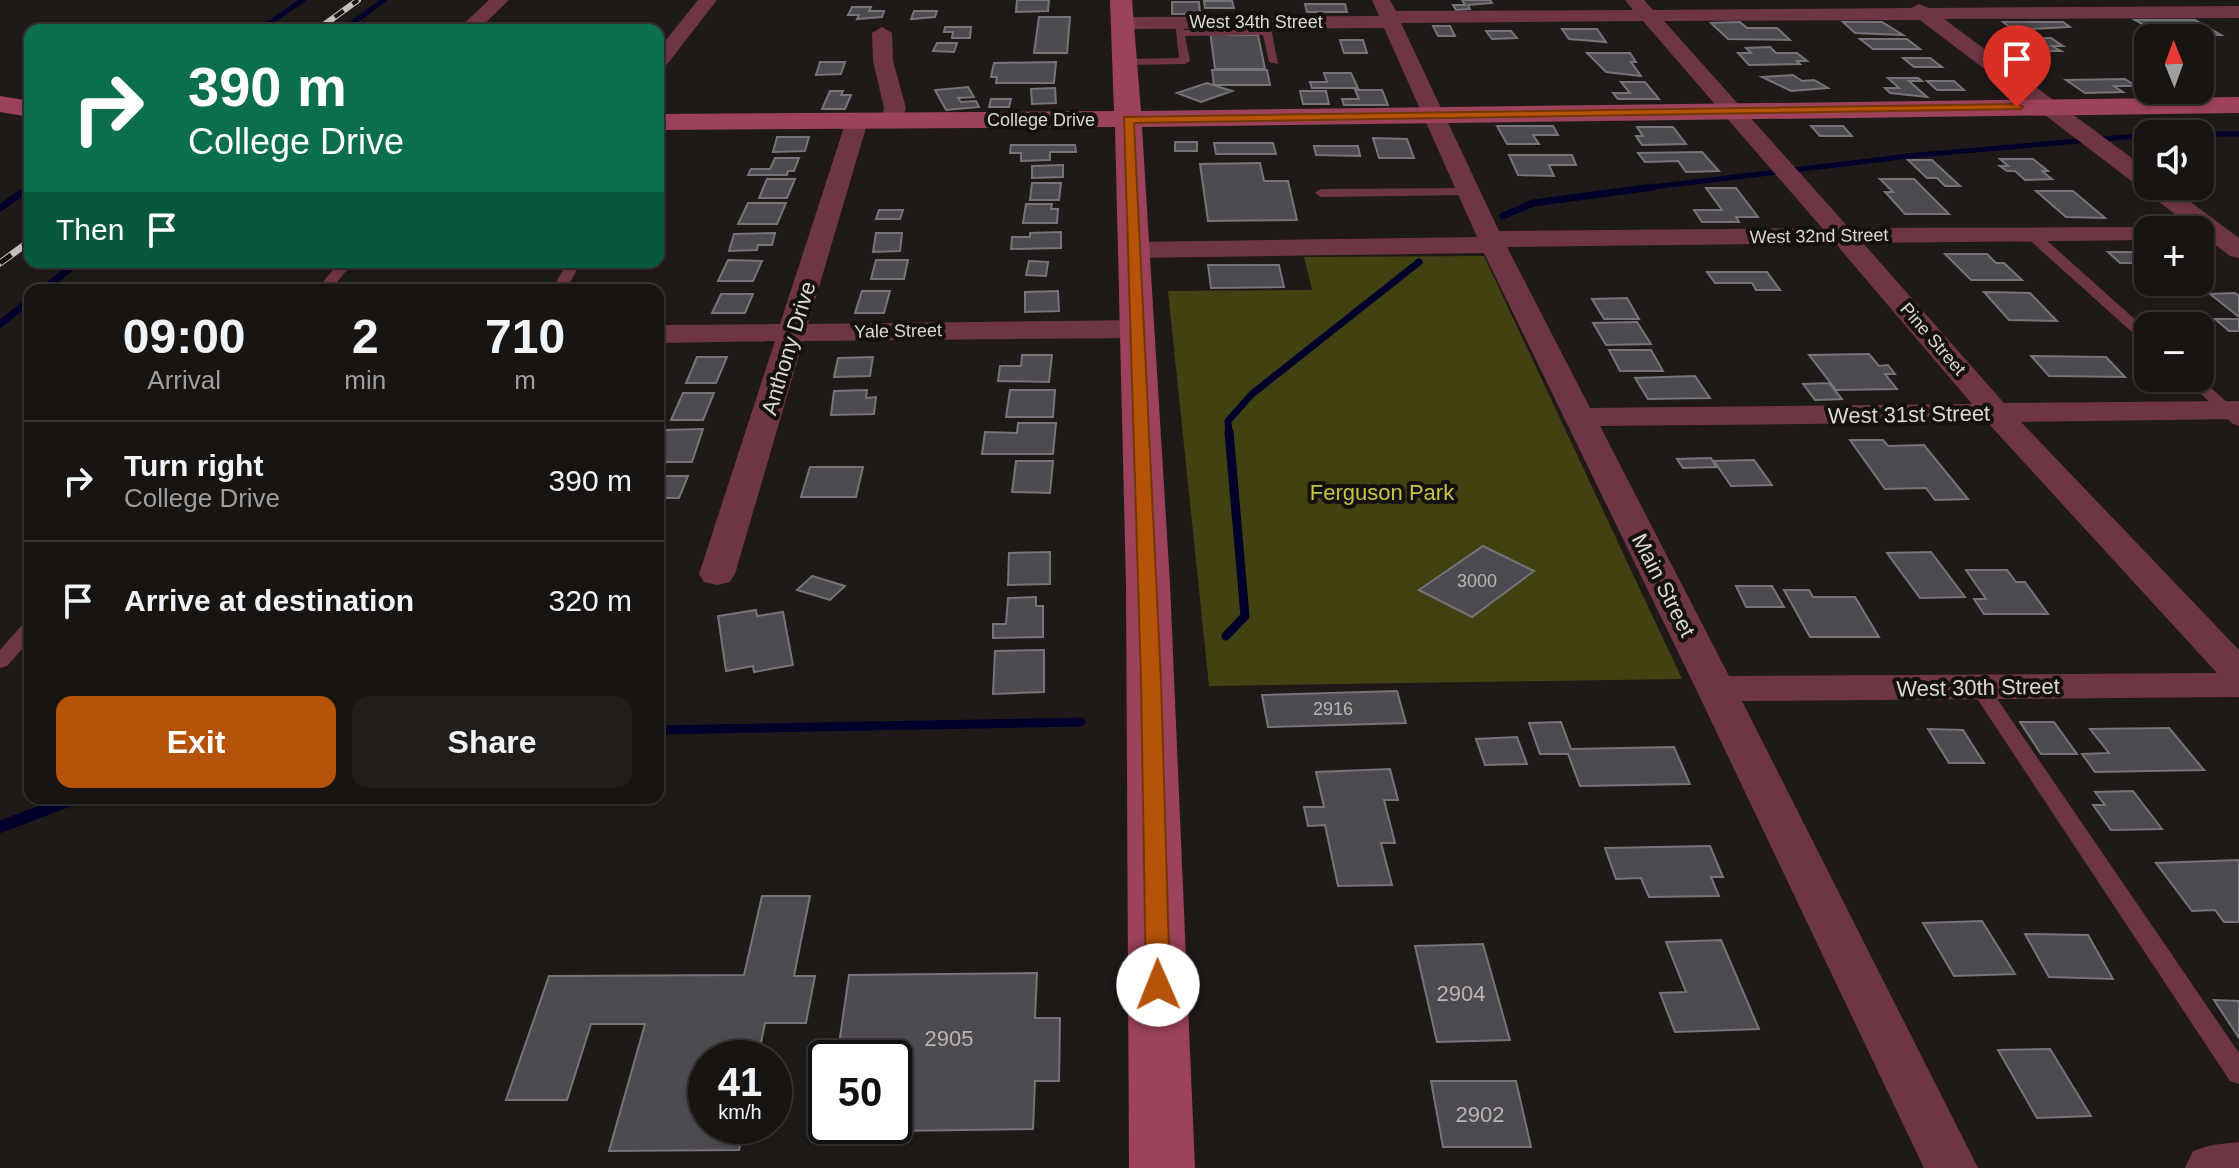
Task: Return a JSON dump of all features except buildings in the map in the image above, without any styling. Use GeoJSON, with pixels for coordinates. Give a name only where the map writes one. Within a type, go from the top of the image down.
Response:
{"type":"FeatureCollection","features":[{"type":"Feature","properties":{"kind":"street"},"geometry":{"type":"LineString","coordinates":[[474,24],[500,0]]}},
{"type":"Feature","properties":{"kind":"street"},"geometry":{"type":"LineString","coordinates":[[664,55],[708,0]]}},
{"type":"Feature","properties":{"kind":"street"},"geometry":{"type":"LineString","coordinates":[[1906,0],[2134,170]]}},
{"type":"Feature","properties":{"kind":"street"},"geometry":{"type":"LineString","coordinates":[[2206,0],[2235,14]]}},
{"type":"Feature","properties":{"kind":"street","name":"West 34th Street"},"geometry":{"type":"LineString","coordinates":[[1121,12],[1179,28],[1266,27],[1387,13],[1641,8],[2235,14]]}},
{"type":"Feature","properties":{"kind":"street","name":"Pine Street"},"geometry":{"type":"LineString","coordinates":[[1641,8],[1844,235],[1996,413],[2239,673]]}},
{"type":"Feature","properties":{"kind":"street"},"geometry":{"type":"LineString","coordinates":[[1121,12],[1138,329],[1151,680],[1162,1168]]}},
{"type":"Feature","properties":{"kind":"street","name":"Main Street"},"geometry":{"type":"LineString","coordinates":[[1387,13],[1431,115],[1492,242],[1951,1168]]}},
{"type":"Feature","properties":{"kind":"street"},"geometry":{"type":"LineString","coordinates":[[882,33],[883,61],[895,108],[892,121]]}},
{"type":"Feature","properties":{"kind":"street"},"geometry":{"type":"LineString","coordinates":[[0,104],[24,108]]}},
{"type":"Feature","properties":{"kind":"street","name":"College Drive"},"geometry":{"type":"LineString","coordinates":[[664,122],[2239,105]]}},
{"type":"Feature","properties":{"kind":"street","name":"Anthony Drive"},"geometry":{"type":"LineString","coordinates":[[717,574],[857,121]]}},
{"type":"Feature","properties":{"kind":"street"},"geometry":{"type":"LineString","coordinates":[[2174,200],[2239,250]]}},
{"type":"Feature","properties":{"kind":"street","name":"West 32nd Street"},"geometry":{"type":"LineString","coordinates":[[1134,250],[2134,232]]}},
{"type":"Feature","properties":{"kind":"street","name":"Yale Street"},"geometry":{"type":"LineString","coordinates":[[664,334],[1138,329]]}},
{"type":"Feature","properties":{"kind":"street","name":"West 31st Street"},"geometry":{"type":"LineString","coordinates":[[1579,417],[2235,414]]}},
{"type":"Feature","properties":{"kind":"street","name":"West 30th Street"},"geometry":{"type":"LineString","coordinates":[[1716,689],[2239,685]]}},
{"type":"Feature","properties":{"kind":"street"},"geometry":{"type":"LineString","coordinates":[[2212,1168],[2239,1165]]}},
{"type":"Feature","properties":{"kind":"lane"},"geometry":{"type":"LineString","coordinates":[[1266,27],[1274,62]]}},
{"type":"Feature","properties":{"kind":"lane"},"geometry":{"type":"LineString","coordinates":[[1125,62],[1185,61],[1179,28]]}},
{"type":"Feature","properties":{"kind":"lane"},"geometry":{"type":"LineString","coordinates":[[1321,193],[1468,192]]}},
{"type":"Feature","properties":{"kind":"lane"},"geometry":{"type":"LineString","coordinates":[[2030,233],[2134,326]]}},
{"type":"Feature","properties":{"kind":"lane"},"geometry":{"type":"LineString","coordinates":[[328,284],[342,268]]}},
{"type":"Feature","properties":{"kind":"lane"},"geometry":{"type":"LineString","coordinates":[[2208,392],[2235,414]]}},
{"type":"Feature","properties":{"kind":"lane"},"geometry":{"type":"LineString","coordinates":[[0,662],[24,635]]}},
{"type":"Feature","properties":{"kind":"lane"},"geometry":{"type":"LineString","coordinates":[[1980,688],[2239,1074]]}},
{"type":"Feature","properties":{"kind":"green space","name":"Ferguson Park"},"geometry":{"type":"Polygon","coordinates":[[[1484,256],[1682,679],[1209,686],[1168,291],[1312,290],[1304,257],[1484,256]]]}},
{"type":"Feature","properties":{"kind":"waterway"},"geometry":{"type":"LineString","coordinates":[[268,24],[303,0]]}},
{"type":"Feature","properties":{"kind":"waterway"},"geometry":{"type":"LineString","coordinates":[[351,24],[384,0]]}},
{"type":"Feature","properties":{"kind":"waterway"},"geometry":{"type":"LineString","coordinates":[[2214,134],[2239,134]]}},
{"type":"Feature","properties":{"kind":"waterway"},"geometry":{"type":"LineString","coordinates":[[1636,189],[1918,155],[2134,136]]}},
{"type":"Feature","properties":{"kind":"waterway"},"geometry":{"type":"LineString","coordinates":[[1503,216],[1533,203],[1653,187]]}},
{"type":"Feature","properties":{"kind":"waterway"},"geometry":{"type":"LineString","coordinates":[[0,208],[24,191]]}},
{"type":"Feature","properties":{"kind":"waterway"},"geometry":{"type":"LineString","coordinates":[[1229,434],[1228,421],[1252,394],[1419,262]]}},
{"type":"Feature","properties":{"kind":"waterway"},"geometry":{"type":"LineString","coordinates":[[50,284],[70,268]]}},
{"type":"Feature","properties":{"kind":"waterway"},"geometry":{"type":"LineString","coordinates":[[0,324],[24,305]]}},
{"type":"Feature","properties":{"kind":"waterway"},"geometry":{"type":"LineString","coordinates":[[1226,636],[1245,616],[1229,432]]}},
{"type":"Feature","properties":{"kind":"waterway"},"geometry":{"type":"LineString","coordinates":[[664,730],[1081,722]]}},
{"type":"Feature","properties":{"kind":"waterway"},"geometry":{"type":"LineString","coordinates":[[0,827],[60,804]]}},
{"type":"Feature","properties":{"kind":"railway"},"geometry":{"type":"LineString","coordinates":[[325,24],[358,0]]}},
{"type":"Feature","properties":{"kind":"railway"},"geometry":{"type":"LineString","coordinates":[[0,263],[24,245]]}},
{"type":"Feature","properties":{"kind":"route"},"geometry":{"type":"LineString","coordinates":[[1158,985],[1151,680],[1128,119],[2017,107]]}}]}
